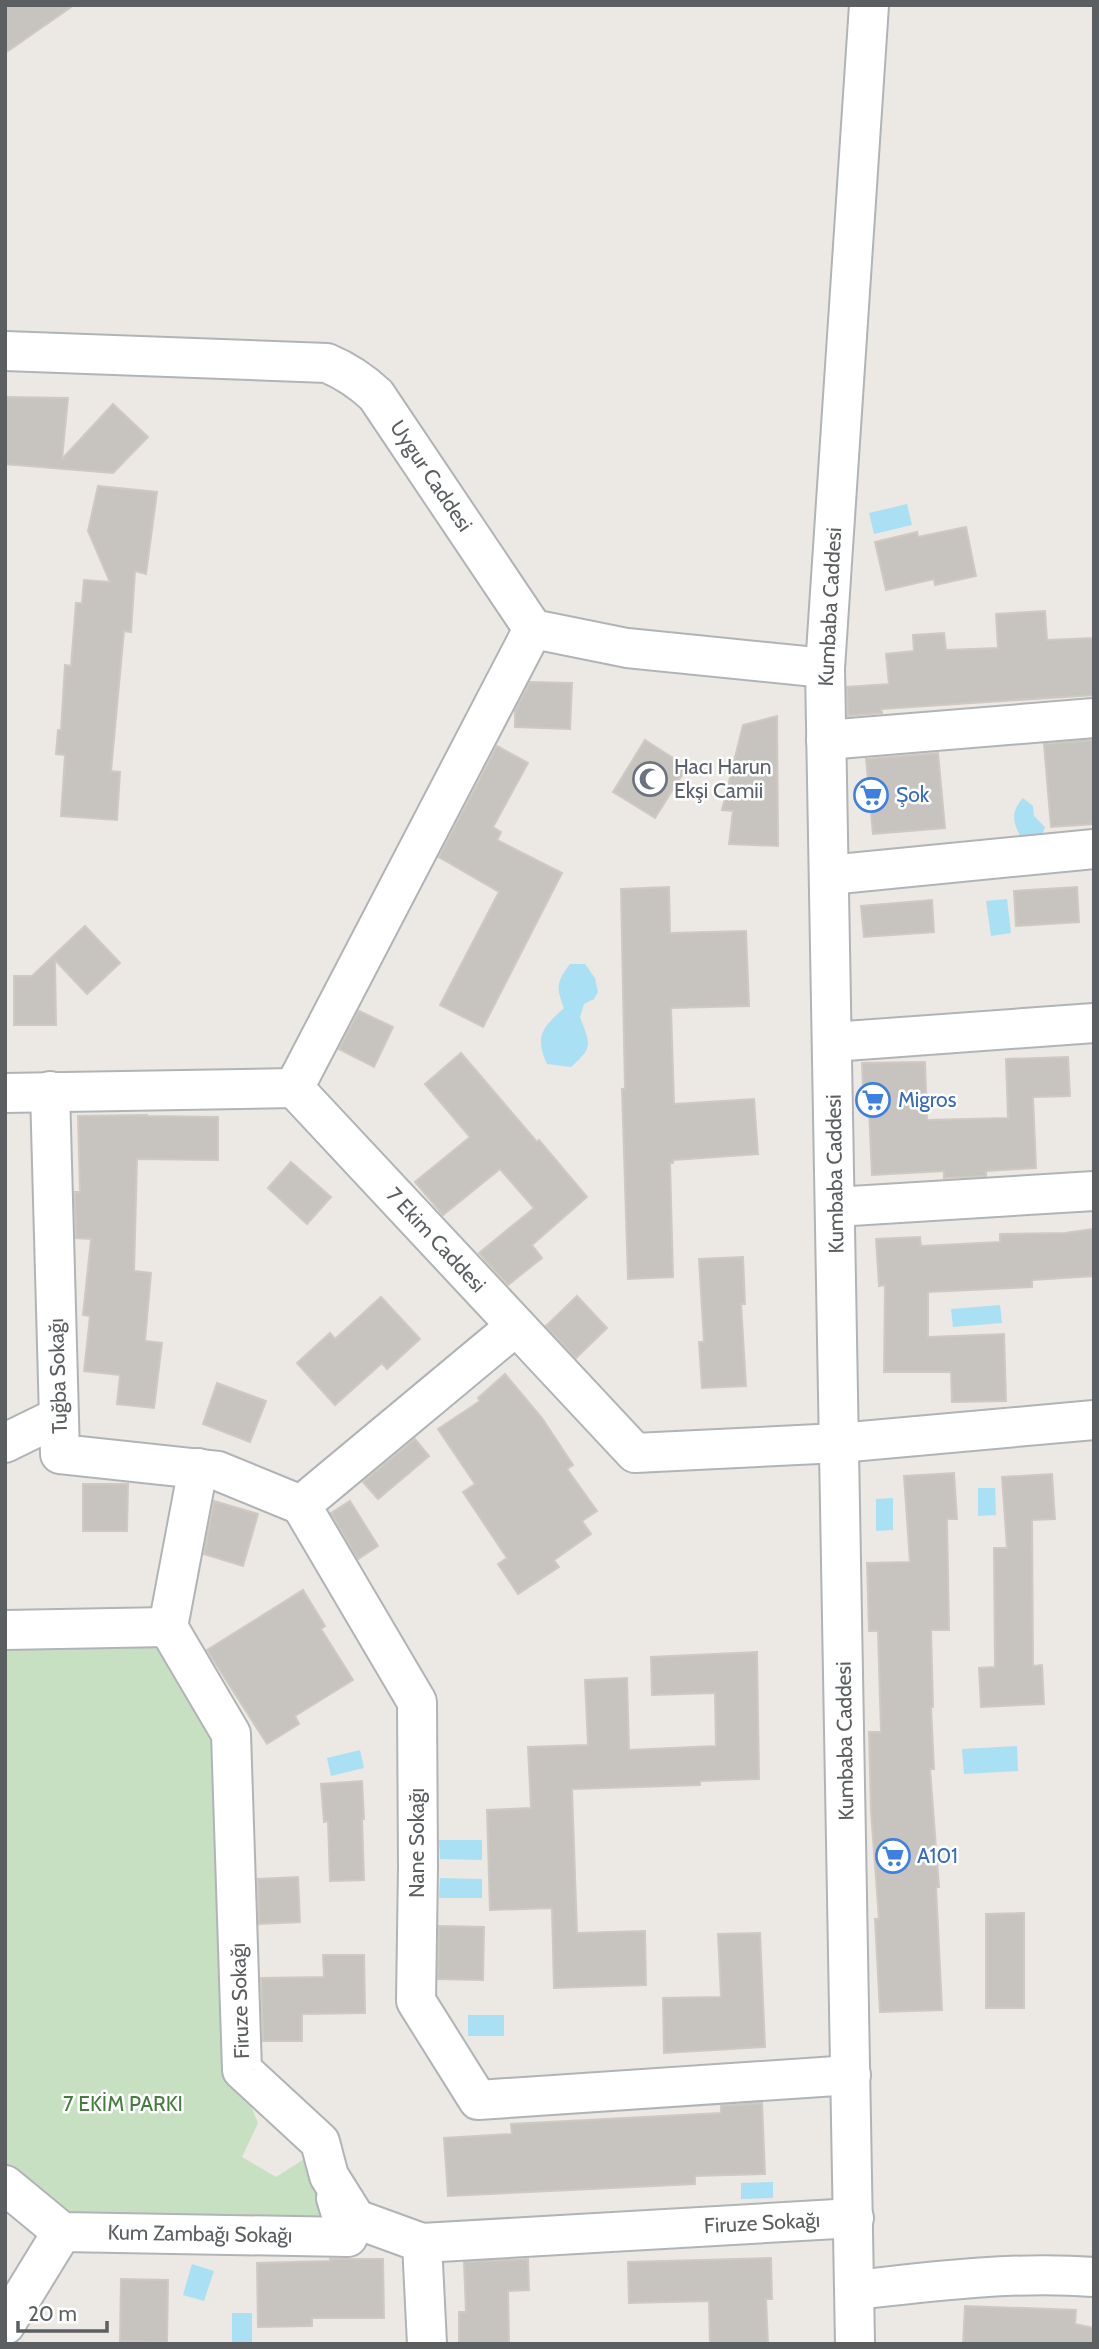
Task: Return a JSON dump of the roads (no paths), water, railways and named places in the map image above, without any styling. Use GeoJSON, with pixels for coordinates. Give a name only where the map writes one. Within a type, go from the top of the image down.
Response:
{"type":"FeatureCollection","features":[{"type":"Feature","properties":{"kind":"street","name":"Kumbaba Caddesi"},"geometry":{"type":"LineString","coordinates":[[855,2344],[825,668],[869,5]]}},
{"type":"Feature","properties":{"kind":"street","name":"Uygur Caddesi"},"geometry":{"type":"LineString","coordinates":[[5,352],[327,363],[343,370],[361,381],[376,395],[533,629]]}},
{"type":"Feature","properties":{"kind":"street"},"geometry":{"type":"LineString","coordinates":[[5,1093],[295,1088],[533,629],[627,648],[825,668]]}},
{"type":"Feature","properties":{"kind":"street"},"geometry":{"type":"LineString","coordinates":[[826,740],[1094,718]]}},
{"type":"Feature","properties":{"kind":"street"},"geometry":{"type":"LineString","coordinates":[[829,875],[1094,849]]}},
{"type":"Feature","properties":{"kind":"street"},"geometry":{"type":"LineString","coordinates":[[832,1042],[1094,1023]]}},
{"type":"Feature","properties":{"kind":"street","name":"7 Ekim Caddesi"},"geometry":{"type":"LineString","coordinates":[[295,1088],[635,1453],[839,1443],[1094,1420]]}},
{"type":"Feature","properties":{"kind":"street","name":"Tuğba Sokağı"},"geometry":{"type":"LineString","coordinates":[[50,1091],[60,1454],[218,1471],[301,1505]]}},
{"type":"Feature","properties":{"kind":"street"},"geometry":{"type":"LineString","coordinates":[[835,1207],[1094,1191]]}},
{"type":"Feature","properties":{"kind":"street"},"geometry":{"type":"LineString","coordinates":[[301,1505],[516,1326]]}},
{"type":"Feature","properties":{"kind":"street"},"geometry":{"type":"LineString","coordinates":[[5,1443],[58,1416]]}},
{"type":"Feature","properties":{"kind":"street"},"geometry":{"type":"LineString","coordinates":[[5,1630],[167,1627],[198,1468]]}},
{"type":"Feature","properties":{"kind":"street","name":"Nane Sokağı"},"geometry":{"type":"LineString","coordinates":[[301,1505],[417,1702],[416,2001],[478,2100],[852,2075]]}},
{"type":"Feature","properties":{"kind":"street","name":"Firuze Sokağı"},"geometry":{"type":"LineString","coordinates":[[167,1627],[232,1734],[242,2070],[320,2142],[329,2176],[356,2219],[422,2243],[854,2218]]}},
{"type":"Feature","properties":{"kind":"street","name":"Kum Zambağı Sokağı"},"geometry":{"type":"LineString","coordinates":[[62,2232],[348,2237],[329,2176]]}},
{"type":"Feature","properties":{"kind":"street"},"geometry":{"type":"LineString","coordinates":[[5,2185],[62,2232],[5,2325]]}},
{"type":"Feature","properties":{"kind":"street"},"geometry":{"type":"LineString","coordinates":[[422,2243],[427,2344]]}},
{"type":"Feature","properties":{"kind":"street"},"geometry":{"type":"LineString","coordinates":[[855,2290],[948,2280],[1059,2274],[1094,2277]]}},
{"type":"Feature","properties":{"kind":"water"},"geometry":{"type":"Polygon","coordinates":[[[907,504],[912,525],[874,534],[869,513],[907,504]]]}},
{"type":"Feature","properties":{"kind":"water"},"geometry":{"type":"Polygon","coordinates":[[[1023,798],[1033,806],[1034,816],[1045,827],[1041,838],[1021,837],[1018,832],[1015,812],[1023,798]]]}},
{"type":"Feature","properties":{"kind":"water"},"geometry":{"type":"Polygon","coordinates":[[[1007,899],[1011,933],[991,936],[986,901],[1007,899]]]}},
{"type":"Feature","properties":{"kind":"water"},"geometry":{"type":"Polygon","coordinates":[[[570,964],[585,964],[595,978],[598,992],[594,999],[584,1004],[580,1017],[588,1039],[587,1050],[571,1067],[547,1064],[541,1046],[546,1027],[564,1008],[559,985],[570,964]]]}},
{"type":"Feature","properties":{"kind":"water"},"geometry":{"type":"Polygon","coordinates":[[[1000,1305],[1002,1323],[953,1327],[951,1309],[1000,1305]]]}},
{"type":"Feature","properties":{"kind":"water"},"geometry":{"type":"Polygon","coordinates":[[[978,1488],[995,1488],[996,1515],[978,1516],[978,1488]]]}},
{"type":"Feature","properties":{"kind":"water"},"geometry":{"type":"Polygon","coordinates":[[[893,1498],[893,1530],[876,1531],[876,1499],[893,1498]]]}},
{"type":"Feature","properties":{"kind":"water"},"geometry":{"type":"Polygon","coordinates":[[[1017,1746],[1018,1771],[964,1774],[962,1749],[1017,1746]]]}},
{"type":"Feature","properties":{"kind":"water"},"geometry":{"type":"Polygon","coordinates":[[[360,1750],[364,1768],[331,1776],[327,1758],[360,1750]]]}},
{"type":"Feature","properties":{"kind":"water"},"geometry":{"type":"Polygon","coordinates":[[[439,1840],[482,1840],[482,1860],[440,1859],[439,1840]]]}},
{"type":"Feature","properties":{"kind":"water"},"geometry":{"type":"Polygon","coordinates":[[[440,1878],[482,1879],[482,1898],[439,1898],[440,1878]]]}},
{"type":"Feature","properties":{"kind":"water"},"geometry":{"type":"Polygon","coordinates":[[[468,2015],[504,2015],[504,2036],[468,2036],[468,2015]]]}},
{"type":"Feature","properties":{"kind":"water"},"geometry":{"type":"Polygon","coordinates":[[[773,2182],[773,2198],[741,2199],[741,2183],[773,2182]]]}},
{"type":"Feature","properties":{"kind":"water"},"geometry":{"type":"Polygon","coordinates":[[[192,2264],[214,2271],[204,2301],[183,2295],[192,2264]]]}},
{"type":"Feature","properties":{"kind":"water"},"geometry":{"type":"Polygon","coordinates":[[[232,2313],[252,2313],[252,2344],[232,2344],[232,2313]]]}},
{"type":"Feature","properties":{"kind":"place","name":"Hacı Harun Ekşi Camii"},"geometry":{"type":"Point","coordinates":[650,779]}},
{"type":"Feature","properties":{"kind":"place","name":"Şok"},"geometry":{"type":"Point","coordinates":[871,795]}},
{"type":"Feature","properties":{"kind":"place","name":"Migros"},"geometry":{"type":"Point","coordinates":[873,1100]}},
{"type":"Feature","properties":{"kind":"place","name":"A101"},"geometry":{"type":"Point","coordinates":[893,1856]}},
{"type":"Feature","properties":{"kind":"park label","name":"7 EKİM PARKI"},"geometry":{"type":"Point","coordinates":[123,2104]}}]}
